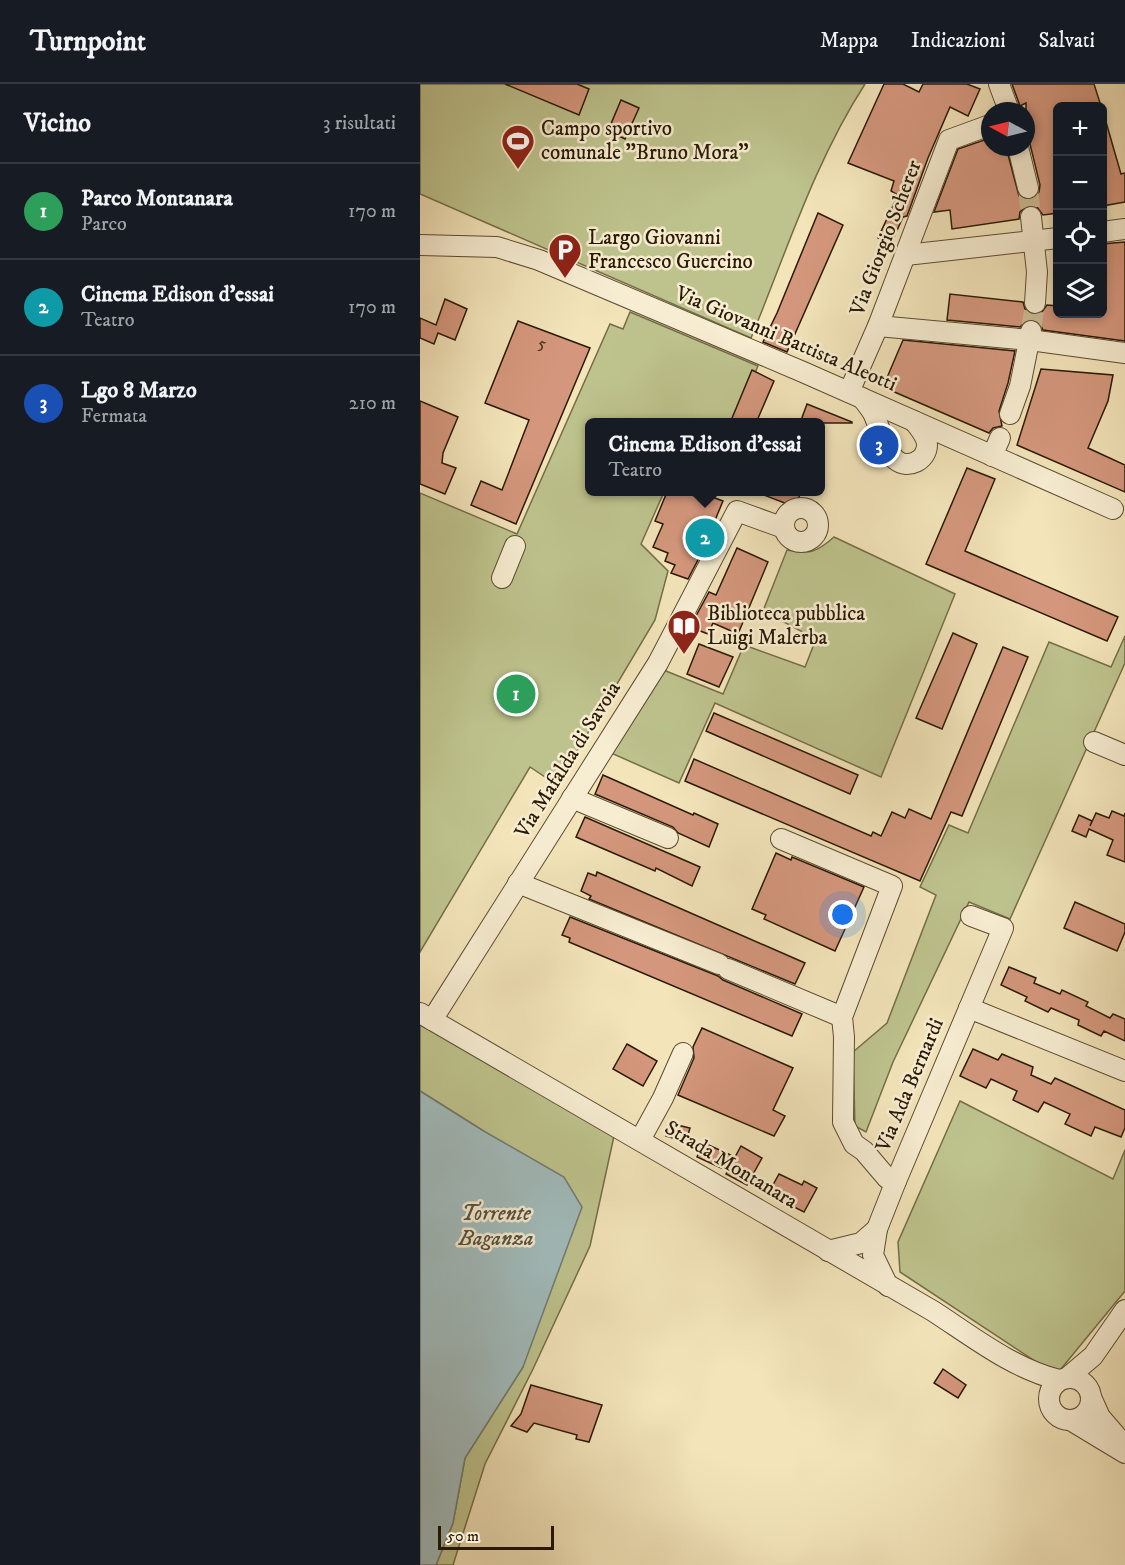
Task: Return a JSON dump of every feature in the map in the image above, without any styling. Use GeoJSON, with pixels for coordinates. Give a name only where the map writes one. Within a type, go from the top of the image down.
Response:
{"type":"FeatureCollection","features":[{"type":"Feature","properties":{"kind":"street"},"geometry":{"type":"LineString","coordinates":[[999,84],[1006,102]]}},
{"type":"Feature","properties":{"kind":"street","name":"Via Giorgio Scherer"},"geometry":{"type":"LineString","coordinates":[[856,395],[878,326],[949,140],[981,128]]}},
{"type":"Feature","properties":{"kind":"street"},"geometry":{"type":"LineString","coordinates":[[1020,156],[1028,188]]}},
{"type":"Feature","properties":{"kind":"street"},"geometry":{"type":"LineString","coordinates":[[1031,217],[1037,272],[1035,303]]}},
{"type":"Feature","properties":{"kind":"street"},"geometry":{"type":"LineString","coordinates":[[1107,231],[1125,229]]}},
{"type":"Feature","properties":{"kind":"street"},"geometry":{"type":"LineString","coordinates":[[906,255],[1053,239]]}},
{"type":"Feature","properties":{"kind":"street","name":"Via Giovanni Battista Aleotti"},"geometry":{"type":"LineString","coordinates":[[420,246],[496,247],[539,260],[856,395],[1113,509]]}},
{"type":"Feature","properties":{"kind":"street"},"geometry":{"type":"LineString","coordinates":[[878,326],[1031,335],[1125,353]]}},
{"type":"Feature","properties":{"kind":"street"},"geometry":{"type":"LineString","coordinates":[[1010,414],[1020,386],[1031,335]]}},
{"type":"Feature","properties":{"kind":"street"},"geometry":{"type":"LineString","coordinates":[[856,395],[872,411],[891,452],[896,460],[902,463],[917,462],[924,456],[927,445],[925,435],[914,421]]}},
{"type":"Feature","properties":{"kind":"street"},"geometry":{"type":"LineString","coordinates":[[992,456],[1000,438]]}},
{"type":"Feature","properties":{"kind":"street","name":"Via Mafalda di Savoia"},"geometry":{"type":"LineString","coordinates":[[426,1017],[518,883],[658,663],[737,511],[784,528]]}},
{"type":"Feature","properties":{"kind":"street"},"geometry":{"type":"LineString","coordinates":[[502,578],[515,546]]}},
{"type":"Feature","properties":{"kind":"street"},"geometry":{"type":"LineString","coordinates":[[1094,742],[1125,755]]}},
{"type":"Feature","properties":{"kind":"street"},"geometry":{"type":"LineString","coordinates":[[572,798],[668,838]]}},
{"type":"Feature","properties":{"kind":"street"},"geometry":{"type":"LineString","coordinates":[[781,839],[892,886],[842,1017],[844,1037],[843,1122],[854,1144],[864,1151],[887,1178],[896,1181]]}},
{"type":"Feature","properties":{"kind":"street"},"geometry":{"type":"LineString","coordinates":[[518,883],[842,1017]]}},
{"type":"Feature","properties":{"kind":"street","name":"Via Ada Bernardi"},"geometry":{"type":"LineString","coordinates":[[862,1258],[877,1229],[1003,928],[971,916]]}},
{"type":"Feature","properties":{"kind":"street","name":"Via Ada Bernardi"},"geometry":{"type":"LineString","coordinates":[[969,1008],[1125,1071]]}},
{"type":"Feature","properties":{"kind":"street","name":"Strada Montanara"},"geometry":{"type":"LineString","coordinates":[[426,1017],[828,1251],[862,1258]]}},
{"type":"Feature","properties":{"kind":"street"},"geometry":{"type":"LineString","coordinates":[[640,1140],[663,1098],[683,1053]]}},
{"type":"Feature","properties":{"kind":"street"},"geometry":{"type":"LineString","coordinates":[[862,1258],[888,1286],[933,1311],[1014,1364],[1042,1376],[1082,1382],[1090,1393],[1100,1417],[1125,1446]]}},
{"type":"Feature","properties":{"kind":"street"},"geometry":{"type":"LineString","coordinates":[[1048,1398],[1052,1388],[1093,1356],[1122,1319]]}},
{"type":"Feature","properties":{"kind":"street"},"geometry":{"type":"LineString","coordinates":[[1072,1421],[1084,1416],[1089,1409],[1093,1356]]}},
{"type":"Feature","properties":{"kind":"street"},"geometry":{"type":"LineString","coordinates":[[1014,1364],[1048,1398],[1051,1410],[1058,1418],[1072,1421],[1125,1453]]}},
{"type":"Feature","properties":{"kind":"green space"},"geometry":{"type":"Polygon","coordinates":[[[420,84],[865,84],[831,144],[816,176],[751,338],[420,194],[420,84]]]}},
{"type":"Feature","properties":{"kind":"green space"},"geometry":{"type":"Polygon","coordinates":[[[630,312],[758,366],[736,418],[585,418],[585,496],[662,496],[641,544],[668,571],[655,620],[557,785],[530,767],[420,952],[420,493],[517,534],[610,324],[623,329],[630,312]]]}},
{"type":"Feature","properties":{"kind":"green space"},"geometry":{"type":"Polygon","coordinates":[[[834,537],[955,594],[881,777],[715,703],[679,783],[611,753],[661,669],[723,694],[744,645],[805,667],[816,639],[763,611],[787,550],[812,551],[834,537]]]}},
{"type":"Feature","properties":{"kind":"green space"},"geometry":{"type":"Polygon","coordinates":[[[1125,636],[1125,663],[1010,919],[969,902],[893,1062],[866,1132],[855,1126],[853,1052],[887,1023],[936,895],[920,887],[949,825],[968,833],[1049,642],[1111,667],[1125,636]]]}},
{"type":"Feature","properties":{"kind":"green space"},"geometry":{"type":"Polygon","coordinates":[[[420,1012],[614,1136],[590,1246],[533,1369],[485,1464],[453,1565],[436,1565],[453,1523],[465,1458],[523,1367],[482,1130],[420,1091],[420,1012]]]}},
{"type":"Feature","properties":{"kind":"green space"},"geometry":{"type":"Polygon","coordinates":[[[960,1101],[1113,1179],[1125,1150],[1125,1291],[1056,1375],[900,1272],[898,1242],[960,1101]]]}},
{"type":"Feature","properties":{"kind":"water","name":"Torrente Baganza"},"geometry":{"type":"Polygon","coordinates":[[[420,1091],[564,1177],[582,1207],[523,1367],[465,1458],[453,1523],[436,1565],[420,1565],[420,1091]]]}},
{"type":"Feature","properties":{"kind":"building"},"geometry":{"type":"Polygon","coordinates":[[[505,84],[577,84],[589,89],[579,115],[505,84]]]}},
{"type":"Feature","properties":{"kind":"building"},"geometry":{"type":"Polygon","coordinates":[[[884,84],[903,84],[919,92],[923,84],[967,84],[980,89],[968,116],[950,107],[907,216],[903,217],[891,244],[878,238],[898,195],[891,191],[894,181],[848,163],[884,84]]]}},
{"type":"Feature","properties":{"kind":"building"},"geometry":{"type":"Polygon","coordinates":[[[1012,84],[1094,84],[1100,102],[1053,102],[1053,214],[1043,215],[1036,206],[1029,205],[1020,212],[1019,219],[952,229],[950,210],[934,212],[958,149],[981,141],[981,156],[1008,156],[1019,196],[1030,200],[1039,192],[1040,185],[1033,156],[1035,156],[1035,102],[1019,102],[1012,84]]]}},
{"type":"Feature","properties":{"kind":"building"},"geometry":{"type":"Polygon","coordinates":[[[621,100],[639,108],[625,139],[608,131],[621,100]]]}},
{"type":"Feature","properties":{"kind":"building"},"geometry":{"type":"Polygon","coordinates":[[[1107,125],[1121,174],[1125,173],[1125,202],[1107,205],[1107,125]]]}},
{"type":"Feature","properties":{"kind":"building"},"geometry":{"type":"Polygon","coordinates":[[[818,213],[843,225],[787,352],[763,342],[818,213]]]}},
{"type":"Feature","properties":{"kind":"building"},"geometry":{"type":"Polygon","coordinates":[[[1125,242],[1125,341],[1043,330],[1039,322],[1033,319],[1027,320],[1020,327],[947,320],[950,294],[1023,302],[1025,309],[1034,315],[1041,313],[1047,305],[1053,306],[1053,318],[1107,318],[1107,244],[1125,242]]]}},
{"type":"Feature","properties":{"kind":"building"},"geometry":{"type":"Polygon","coordinates":[[[445,299],[467,309],[455,340],[438,333],[434,344],[420,338],[420,318],[436,325],[445,299]]]}},
{"type":"Feature","properties":{"kind":"building"},"geometry":{"type":"Polygon","coordinates":[[[518,321],[590,348],[516,524],[471,505],[481,481],[502,490],[529,420],[485,403],[518,321]]]}},
{"type":"Feature","properties":{"kind":"building"},"geometry":{"type":"Polygon","coordinates":[[[903,340],[1015,351],[999,411],[1002,426],[993,428],[989,433],[883,387],[903,340]]]}},
{"type":"Feature","properties":{"kind":"building"},"geometry":{"type":"Polygon","coordinates":[[[1041,369],[1113,375],[1108,401],[1088,448],[1125,465],[1125,492],[1017,445],[1041,369]]]}},
{"type":"Feature","properties":{"kind":"building"},"geometry":{"type":"Polygon","coordinates":[[[752,370],[774,381],[758,418],[732,418],[752,370]]]}},
{"type":"Feature","properties":{"kind":"building"},"geometry":{"type":"Polygon","coordinates":[[[420,401],[458,417],[443,453],[442,463],[456,468],[445,494],[420,484],[420,401]]]}},
{"type":"Feature","properties":{"kind":"building"},"geometry":{"type":"Polygon","coordinates":[[[807,404],[852,423],[825,423],[825,418],[802,418],[807,404]]]}},
{"type":"Feature","properties":{"kind":"building"},"geometry":{"type":"Polygon","coordinates":[[[967,468],[995,479],[965,551],[1118,617],[1107,641],[926,564],[967,468]]]}},
{"type":"Feature","properties":{"kind":"building"},"geometry":{"type":"Polygon","coordinates":[[[665,496],[695,496],[702,499],[703,496],[709,496],[723,501],[688,579],[671,573],[675,565],[665,561],[668,553],[653,547],[663,524],[655,521],[665,496]]]}},
{"type":"Feature","properties":{"kind":"building"},"geometry":{"type":"Polygon","coordinates":[[[766,496],[799,496],[795,507],[766,496]]]}},
{"type":"Feature","properties":{"kind":"building"},"geometry":{"type":"Polygon","coordinates":[[[737,548],[768,562],[738,634],[713,623],[708,634],[690,627],[709,592],[716,595],[737,548]]]}},
{"type":"Feature","properties":{"kind":"building"},"geometry":{"type":"Polygon","coordinates":[[[953,633],[977,644],[942,729],[916,718],[953,633]]]}},
{"type":"Feature","properties":{"kind":"building"},"geometry":{"type":"Polygon","coordinates":[[[699,644],[733,657],[719,687],[687,674],[699,644]]]}},
{"type":"Feature","properties":{"kind":"building"},"geometry":{"type":"Polygon","coordinates":[[[1003,647],[1028,657],[962,816],[951,812],[920,881],[685,781],[694,759],[871,836],[873,832],[881,836],[892,812],[905,818],[909,809],[931,819],[1003,647]]]}},
{"type":"Feature","properties":{"kind":"building"},"geometry":{"type":"Polygon","coordinates":[[[714,713],[858,775],[850,794],[706,731],[714,713]]]}},
{"type":"Feature","properties":{"kind":"building"},"geometry":{"type":"Polygon","coordinates":[[[603,775],[718,824],[709,847],[678,833],[673,827],[595,794],[603,775]]]}},
{"type":"Feature","properties":{"kind":"building"},"geometry":{"type":"Polygon","coordinates":[[[1112,811],[1124,816],[1125,813],[1125,862],[1107,855],[1113,840],[1089,829],[1086,837],[1072,831],[1079,815],[1092,821],[1090,826],[1096,813],[1109,818],[1112,811]]]}},
{"type":"Feature","properties":{"kind":"building"},"geometry":{"type":"Polygon","coordinates":[[[585,817],[700,867],[692,886],[656,868],[655,871],[576,837],[585,817]]]}},
{"type":"Feature","properties":{"kind":"building"},"geometry":{"type":"Polygon","coordinates":[[[776,853],[791,860],[792,857],[864,887],[835,951],[764,919],[766,915],[752,909],[776,853]]]}},
{"type":"Feature","properties":{"kind":"building"},"geometry":{"type":"Polygon","coordinates":[[[597,872],[805,963],[795,984],[589,899],[591,896],[581,891],[588,873],[596,876],[597,872]]]}},
{"type":"Feature","properties":{"kind":"building"},"geometry":{"type":"Polygon","coordinates":[[[1075,902],[1125,924],[1125,932],[1117,951],[1064,928],[1075,902]]]}},
{"type":"Feature","properties":{"kind":"building"},"geometry":{"type":"Polygon","coordinates":[[[570,917],[718,976],[802,1014],[792,1036],[569,942],[570,938],[562,935],[570,917]]]}},
{"type":"Feature","properties":{"kind":"building"},"geometry":{"type":"Polygon","coordinates":[[[1009,967],[1036,978],[1034,983],[1060,994],[1062,990],[1088,1002],[1086,1006],[1110,1018],[1113,1014],[1125,1019],[1125,1041],[1104,1031],[1101,1036],[1078,1025],[1079,1020],[1051,1008],[1048,1012],[1025,1001],[1027,997],[1001,985],[1009,967]]]}},
{"type":"Feature","properties":{"kind":"building"},"geometry":{"type":"Polygon","coordinates":[[[702,1028],[793,1068],[773,1110],[785,1116],[774,1136],[678,1095],[694,1058],[693,1047],[702,1028]]]}},
{"type":"Feature","properties":{"kind":"building"},"geometry":{"type":"Polygon","coordinates":[[[627,1044],[657,1061],[643,1086],[613,1069],[627,1044]]]}},
{"type":"Feature","properties":{"kind":"building"},"geometry":{"type":"Polygon","coordinates":[[[973,1049],[998,1060],[1002,1054],[1033,1067],[1031,1075],[1051,1084],[1055,1078],[1125,1110],[1125,1128],[1121,1137],[1095,1127],[1091,1136],[1065,1124],[1070,1114],[1044,1102],[1038,1112],[1013,1100],[1017,1091],[991,1079],[986,1088],[960,1076],[973,1049]]]}},
{"type":"Feature","properties":{"kind":"building"},"geometry":{"type":"Polygon","coordinates":[[[669,1123],[690,1128],[686,1142],[666,1136],[669,1123]]]}},
{"type":"Feature","properties":{"kind":"building"},"geometry":{"type":"Polygon","coordinates":[[[704,1143],[735,1157],[741,1146],[762,1158],[747,1185],[726,1174],[728,1171],[697,1157],[704,1143]]]}},
{"type":"Feature","properties":{"kind":"building"},"geometry":{"type":"Polygon","coordinates":[[[779,1174],[802,1185],[804,1181],[817,1188],[804,1212],[768,1194],[779,1174]]]}},
{"type":"Feature","properties":{"kind":"building"},"geometry":{"type":"Polygon","coordinates":[[[943,1369],[966,1385],[958,1398],[934,1383],[943,1369]]]}},
{"type":"Feature","properties":{"kind":"building"},"geometry":{"type":"Polygon","coordinates":[[[531,1385],[602,1405],[589,1442],[576,1439],[577,1435],[534,1423],[527,1432],[511,1426],[521,1414],[531,1385]]]}},
{"type":"Feature","properties":{"kind":"tunnel"},"geometry":{"type":"LineString","coordinates":[[1028,188],[1031,217]]}},
{"type":"Feature","properties":{"kind":"tunnel"},"geometry":{"type":"LineString","coordinates":[[1031,331],[1035,303]]}},
{"type":"Feature","properties":{"kind":"place","name":"Campo sportivo comunale \"Bruno Mora\""},"geometry":{"type":"Point","coordinates":[518,170]}},
{"type":"Feature","properties":{"kind":"place","name":"Largo Giovanni Francesco Guercino"},"geometry":{"type":"Point","coordinates":[565,279]}},
{"type":"Feature","properties":{"kind":"place","name":"Lgo 8 Marzo"},"geometry":{"type":"Point","coordinates":[879,445]}},
{"type":"Feature","properties":{"kind":"place","name":"Cinema Edison d'essai"},"geometry":{"type":"Point","coordinates":[705,538]}},
{"type":"Feature","properties":{"kind":"place","name":"Biblioteca pubblica Luigi Malerba"},"geometry":{"type":"Point","coordinates":[684,655]}},
{"type":"Feature","properties":{"kind":"place","name":"Parco Montanara"},"geometry":{"type":"Point","coordinates":[516,694]}}]}
